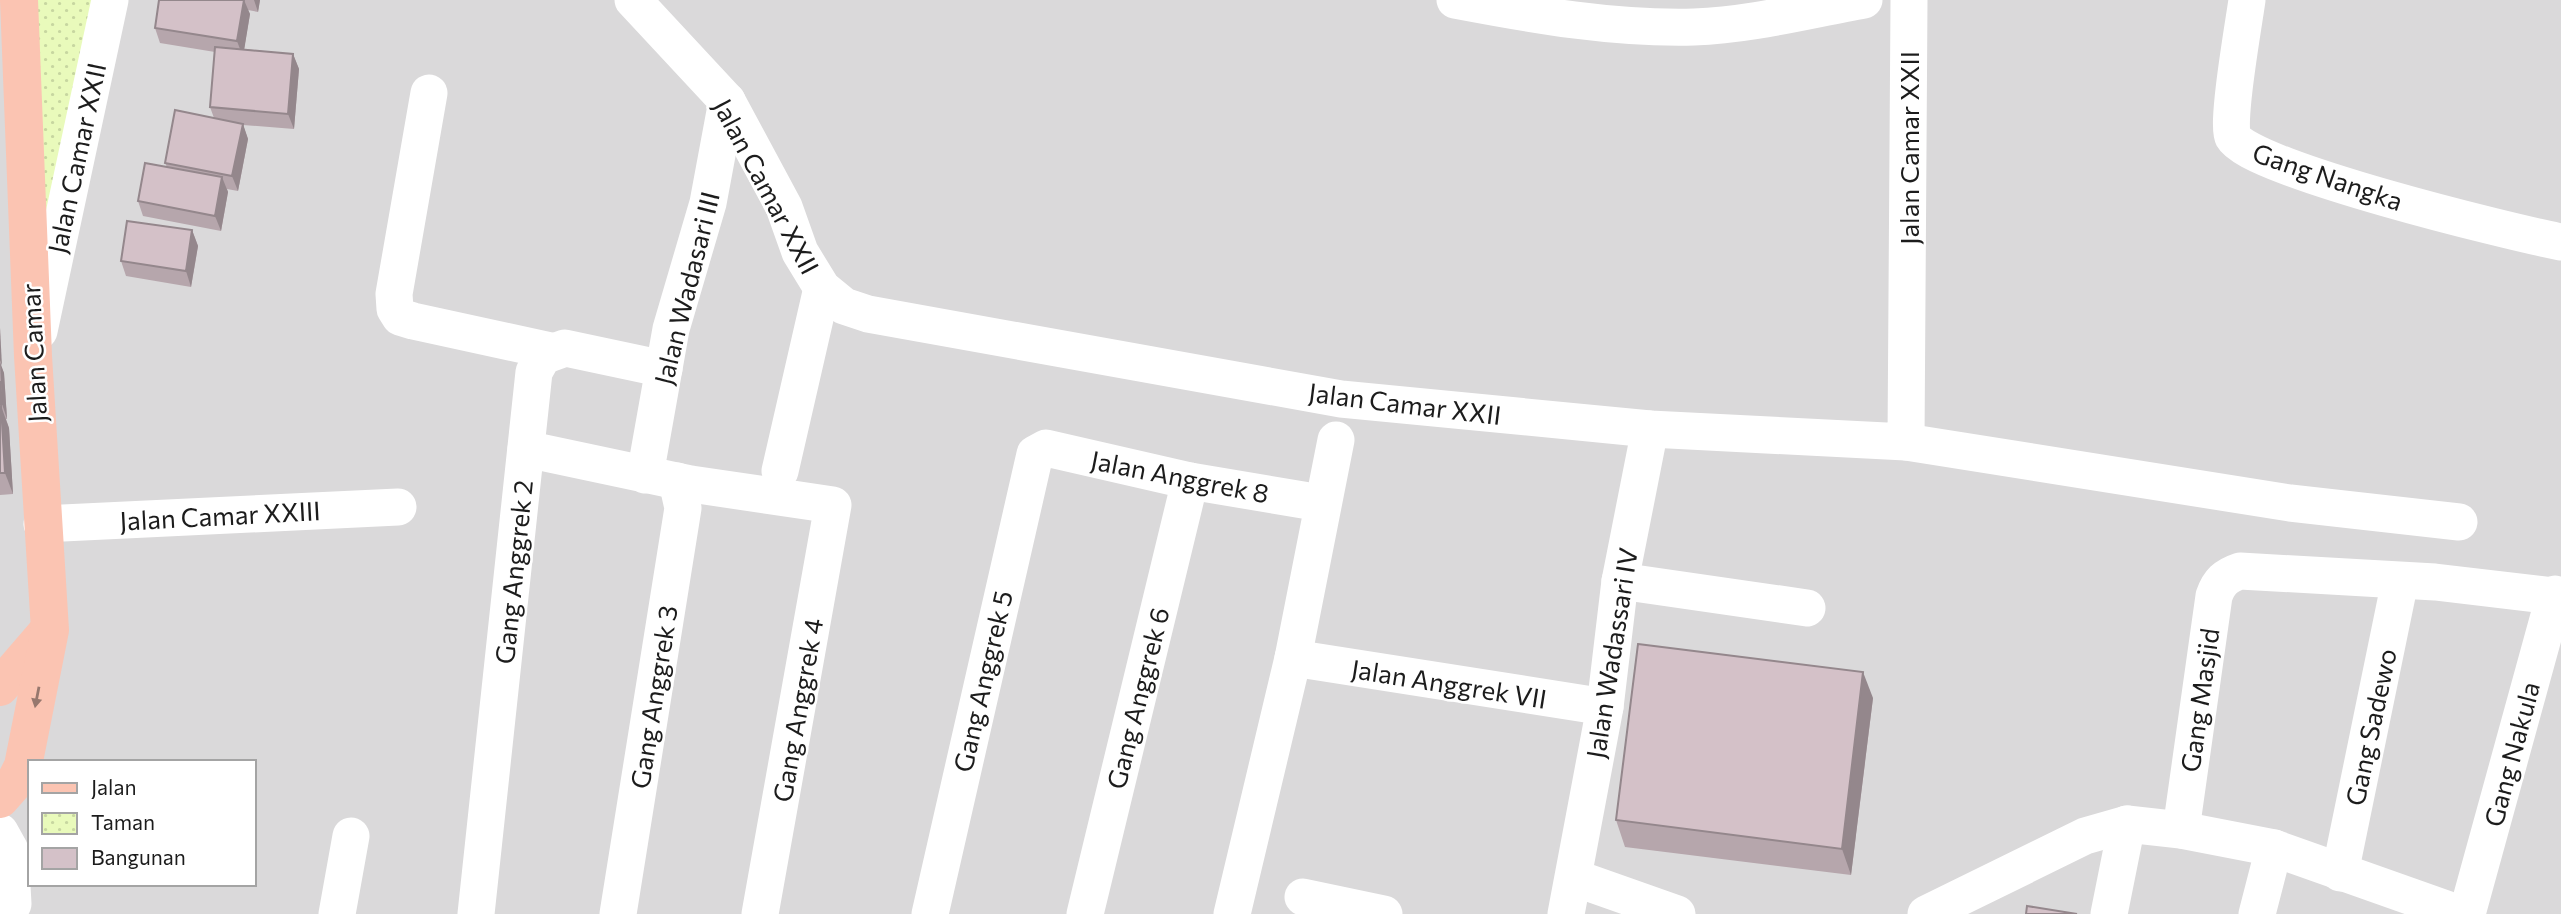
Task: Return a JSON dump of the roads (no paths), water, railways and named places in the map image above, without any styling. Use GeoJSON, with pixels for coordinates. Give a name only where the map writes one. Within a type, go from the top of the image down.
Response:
{"type":"FeatureCollection","features":[{"type":"Feature","properties":{"kind":"street","name":"Jalan Camar XXII"},"geometry":{"type":"LineString","coordinates":[[33,356],[110,0]]}},
{"type":"Feature","properties":{"kind":"street","name":"Jalan Camar XXII"},"geometry":{"type":"LineString","coordinates":[[633,0],[727,101],[784,207],[800,252],[822,288],[844,306],[869,314],[1211,373],[1341,399],[1650,429],[1906,442],[1909,0]]}},
{"type":"Feature","properties":{"kind":"street"},"geometry":{"type":"LineString","coordinates":[[1455,0],[1554,19],[1696,27],[1864,0]]}},
{"type":"Feature","properties":{"kind":"street","name":"Gang Nangka"},"geometry":{"type":"LineString","coordinates":[[2247,0],[2230,129],[2242,147],[2346,186],[2484,226],[2561,242]]}},
{"type":"Feature","properties":{"kind":"street","name":"Jalan Camar"},"geometry":{"type":"LineString","coordinates":[[13,10],[50,630],[23,766]]}},
{"type":"Feature","properties":{"kind":"street"},"geometry":{"type":"LineString","coordinates":[[429,93],[394,294],[395,309],[400,317],[551,351],[569,349],[664,369]]}},
{"type":"Feature","properties":{"kind":"street","name":"Jalan Wadasari III"},"geometry":{"type":"LineString","coordinates":[[661,478],[664,369],[690,259],[709,203],[727,101]]}},
{"type":"Feature","properties":{"kind":"street"},"geometry":{"type":"LineString","coordinates":[[780,471],[822,288]]}},
{"type":"Feature","properties":{"kind":"street","name":"Gang Anggrek 2"},"geometry":{"type":"LineString","coordinates":[[476,914],[534,372],[541,359],[551,351]]}},
{"type":"Feature","properties":{"kind":"street","name":"Jalan Wadassari IV"},"geometry":{"type":"LineString","coordinates":[[1566,914],[1575,878],[1605,707],[1620,581],[1650,429]]}},
{"type":"Feature","properties":{"kind":"street"},"geometry":{"type":"LineString","coordinates":[[1232,914],[1293,658],[1321,503],[1336,440]]}},
{"type":"Feature","properties":{"kind":"street"},"geometry":{"type":"LineString","coordinates":[[1906,442],[2290,503],[2459,522]]}},
{"type":"Feature","properties":{"kind":"street","name":"Jalan Anggrek 8"},"geometry":{"type":"LineString","coordinates":[[1039,451],[1045,448],[1190,481],[1321,503]]}},
{"type":"Feature","properties":{"kind":"street"},"geometry":{"type":"LineString","coordinates":[[526,449],[661,478]]}},
{"type":"Feature","properties":{"kind":"street","name":"Gang Anggrek 5"},"geometry":{"type":"LineString","coordinates":[[930,914],[1032,460],[1039,451]]}},
{"type":"Feature","properties":{"kind":"street","name":"Gang Anggrek 4"},"geometry":{"type":"LineString","coordinates":[[661,478],[834,505],[760,914]]}},
{"type":"Feature","properties":{"kind":"street","name":"Gang Anggrek 3"},"geometry":{"type":"LineString","coordinates":[[618,914],[683,509],[661,478]]}},
{"type":"Feature","properties":{"kind":"street","name":"Gang Anggrek 6"},"geometry":{"type":"LineString","coordinates":[[1085,914],[1190,481]]}},
{"type":"Feature","properties":{"kind":"street","name":"Jalan Camar XXIII"},"geometry":{"type":"LineString","coordinates":[[42,524],[398,506]]}},
{"type":"Feature","properties":{"kind":"street","name":"Gang Masjid"},"geometry":{"type":"LineString","coordinates":[[2181,830],[2214,596],[2219,583],[2228,575],[2240,571],[2400,581]]}},
{"type":"Feature","properties":{"kind":"street"},"geometry":{"type":"LineString","coordinates":[[1620,581],[1807,608]]}},
{"type":"Feature","properties":{"kind":"street"},"geometry":{"type":"LineString","coordinates":[[2400,581],[2558,596]]}},
{"type":"Feature","properties":{"kind":"street","name":"Gang Sadewo"},"geometry":{"type":"LineString","coordinates":[[2340,873],[2400,581]]}},
{"type":"Feature","properties":{"kind":"street","name":"Gang Nakula"},"geometry":{"type":"LineString","coordinates":[[2467,914],[2558,596]]}},
{"type":"Feature","properties":{"kind":"street"},"geometry":{"type":"LineString","coordinates":[[0,687],[50,630]]}},
{"type":"Feature","properties":{"kind":"street","name":"Jalan Anggrek VII"},"geometry":{"type":"LineString","coordinates":[[1293,658],[1605,707]]}},
{"type":"Feature","properties":{"kind":"street"},"geometry":{"type":"LineString","coordinates":[[0,707],[17,731],[23,766],[15,782],[0,799]]}},
{"type":"Feature","properties":{"kind":"street"},"geometry":{"type":"LineString","coordinates":[[2109,914],[2127,824]]}},
{"type":"Feature","properties":{"kind":"street"},"geometry":{"type":"LineString","coordinates":[[1929,914],[2085,836],[2127,824],[2181,830],[2274,848],[2340,873],[2409,905],[2460,914]]}},
{"type":"Feature","properties":{"kind":"street"},"geometry":{"type":"LineString","coordinates":[[0,832],[10,850],[14,907]]}},
{"type":"Feature","properties":{"kind":"street"},"geometry":{"type":"LineString","coordinates":[[337,914],[351,836]]}},
{"type":"Feature","properties":{"kind":"street"},"geometry":{"type":"LineString","coordinates":[[2257,914],[2274,848]]}},
{"type":"Feature","properties":{"kind":"street"},"geometry":{"type":"LineString","coordinates":[[1575,878],[1677,914]]}},
{"type":"Feature","properties":{"kind":"street"},"geometry":{"type":"LineString","coordinates":[[1303,897],[1384,914]]}}]}
